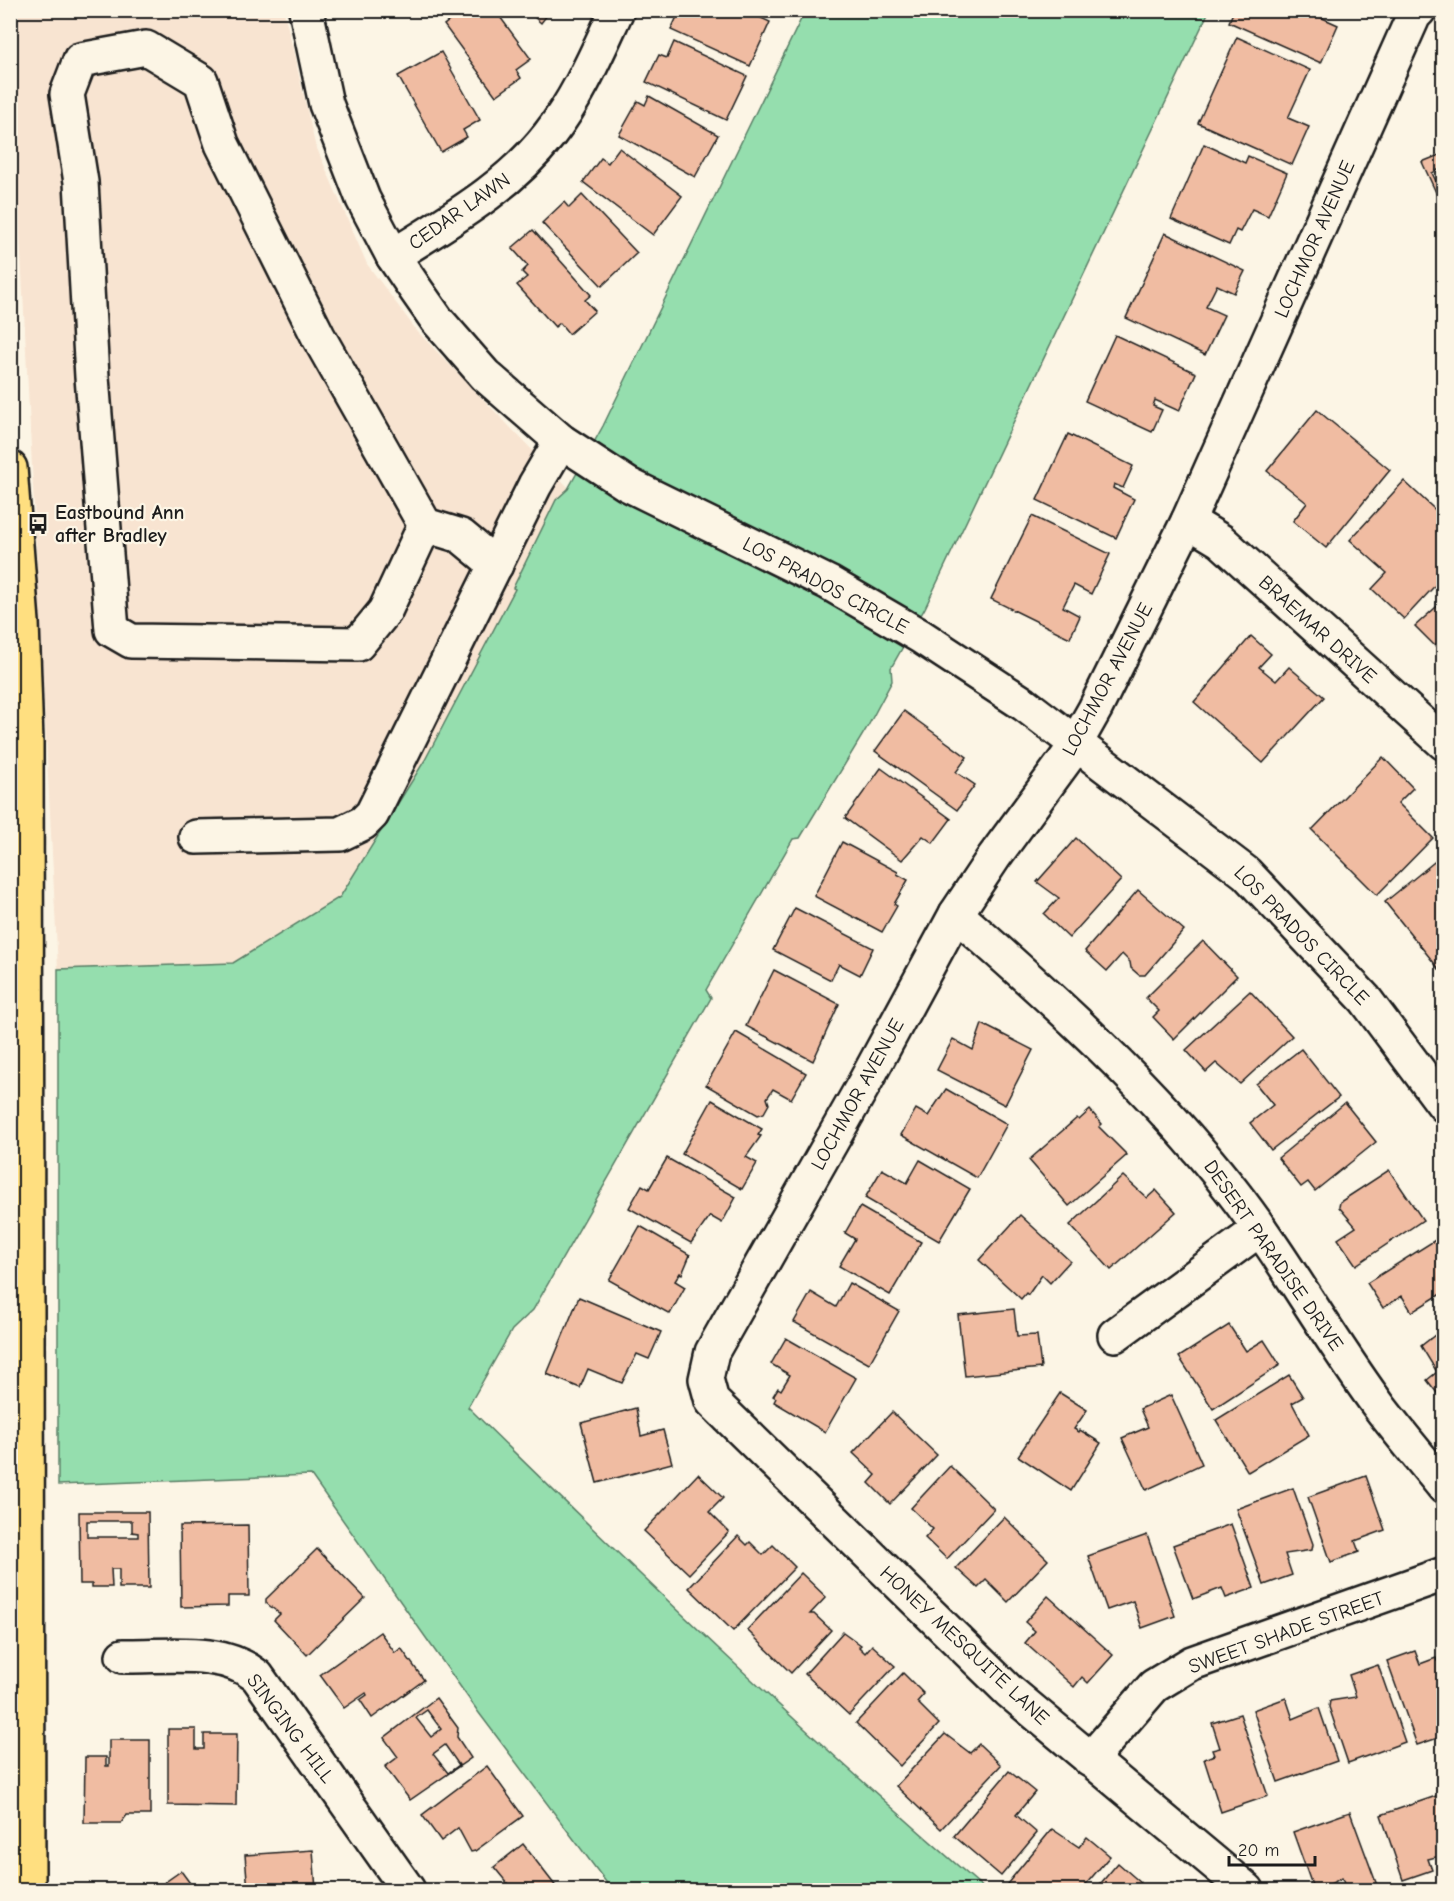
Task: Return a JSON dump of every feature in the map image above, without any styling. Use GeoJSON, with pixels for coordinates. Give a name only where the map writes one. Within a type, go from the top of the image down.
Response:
{"type":"FeatureCollection","features":[{"type":"Feature","properties":{"kind":"main road"},"geometry":{"type":"LineString","coordinates":[[10,468],[18,695],[20,1239],[28,1890]]}},
{"type":"Feature","properties":{"kind":"street","name":"LOS PRADOS CIRCLE"},"geometry":{"type":"LineString","coordinates":[[306,10],[317,72],[337,138],[363,199],[393,256],[437,320],[510,398],[561,441],[656,499],[777,556],[873,607],[963,663],[1076,744],[1245,873],[1365,999],[1443,1105]]}},
{"type":"Feature","properties":{"kind":"street","name":"CEDAR LAWN"},"geometry":{"type":"LineString","coordinates":[[393,256],[476,203],[526,160],[567,109],[617,10]]}},
{"type":"Feature","properties":{"kind":"street","name":"LOCHMOR AVENUE"},"geometry":{"type":"LineString","coordinates":[[706,1379],[712,1352],[864,1084],[956,914],[1076,744],[1188,521],[1414,15],[1419,10]]}},
{"type":"Feature","properties":{"kind":"street"},"geometry":{"type":"LineString","coordinates":[[425,525],[385,611],[358,644],[131,641],[112,630],[92,377],[81,182],[67,94],[80,60],[146,48],[201,81],[222,144],[313,325],[425,525],[461,536],[496,565]]}},
{"type":"Feature","properties":{"kind":"street"},"geometry":{"type":"LineString","coordinates":[[196,837],[340,834],[363,823],[378,803],[496,565],[561,441]]}},
{"type":"Feature","properties":{"kind":"street","name":"BRAEMAR DRIVE"},"geometry":{"type":"LineString","coordinates":[[1188,521],[1221,541],[1443,743]]}},
{"type":"Feature","properties":{"kind":"street","name":"DESERT PARADISE DRIVE"},"geometry":{"type":"LineString","coordinates":[[956,914],[1038,985],[1129,1072],[1200,1151],[1260,1229],[1380,1408],[1443,1487]]}},
{"type":"Feature","properties":{"kind":"street"},"geometry":{"type":"LineString","coordinates":[[1115,1335],[1260,1229]]}},
{"type":"Feature","properties":{"kind":"street","name":"HONEY MESQUITE LANE"},"geometry":{"type":"LineString","coordinates":[[706,1379],[712,1401],[1009,1691],[1247,1890]]}},
{"type":"Feature","properties":{"kind":"street","name":"SWEET SHADE STREET"},"geometry":{"type":"LineString","coordinates":[[1090,1760],[1154,1686],[1192,1663],[1443,1574]]}},
{"type":"Feature","properties":{"kind":"street","name":"SINGING HILL"},"geometry":{"type":"LineString","coordinates":[[123,1656],[225,1658],[244,1666],[257,1676],[408,1890]]}},
{"type":"Feature","properties":{"kind":"shaded area"},"geometry":{"type":"Polygon","coordinates":[[[60,10],[284,11],[315,144],[367,264],[417,331],[569,488],[425,760],[340,897],[233,963],[58,969],[10,15],[60,10]]]}},
{"type":"Feature","properties":{"kind":"green space"},"geometry":{"type":"Polygon","coordinates":[[[805,11],[1209,11],[925,608],[891,668],[892,681],[868,726],[800,838],[793,839],[706,990],[711,998],[533,1310],[512,1330],[468,1407],[723,1653],[853,1773],[986,1890],[612,1890],[479,1713],[311,1475],[58,1485],[58,969],[233,963],[340,897],[425,760],[515,589],[513,588],[556,500],[568,489],[603,426],[805,11]]]}},
{"type":"Feature","properties":{"kind":"building"},"geometry":{"type":"Polygon","coordinates":[[[463,10],[495,10],[531,59],[516,70],[521,78],[496,96],[444,25],[463,10]]]}},
{"type":"Feature","properties":{"kind":"building"},"geometry":{"type":"Polygon","coordinates":[[[526,10],[551,10],[541,23],[526,10]]]}},
{"type":"Feature","properties":{"kind":"building"},"geometry":{"type":"Polygon","coordinates":[[[680,10],[697,10],[704,13],[705,10],[744,10],[770,22],[750,66],[671,30],[680,10]]]}},
{"type":"Feature","properties":{"kind":"building"},"geometry":{"type":"Polygon","coordinates":[[[1234,10],[1320,10],[1318,16],[1338,25],[1321,63],[1229,22],[1234,10]]]}},
{"type":"Feature","properties":{"kind":"building"},"geometry":{"type":"Polygon","coordinates":[[[1237,37],[1310,70],[1288,118],[1309,127],[1292,165],[1198,123],[1237,37]]]}},
{"type":"Feature","properties":{"kind":"building"},"geometry":{"type":"Polygon","coordinates":[[[674,42],[747,76],[726,120],[646,82],[659,55],[667,58],[674,42]]]}},
{"type":"Feature","properties":{"kind":"building"},"geometry":{"type":"Polygon","coordinates":[[[441,52],[480,120],[463,130],[467,137],[441,152],[398,76],[441,52]]]}},
{"type":"Feature","properties":{"kind":"building"},"geometry":{"type":"Polygon","coordinates":[[[649,96],[718,135],[695,177],[619,135],[638,101],[645,105],[649,96]]]}},
{"type":"Feature","properties":{"kind":"building"},"geometry":{"type":"Polygon","coordinates":[[[1204,144],[1245,163],[1248,156],[1287,173],[1268,216],[1252,209],[1240,232],[1236,230],[1229,245],[1171,219],[1204,144]]]}},
{"type":"Feature","properties":{"kind":"building"},"geometry":{"type":"Polygon","coordinates":[[[619,148],[682,196],[653,235],[583,182],[601,158],[608,163],[619,148]]]}},
{"type":"Feature","properties":{"kind":"building"},"geometry":{"type":"Polygon","coordinates":[[[1444,153],[1444,167],[1432,173],[1441,191],[1444,190],[1444,210],[1422,162],[1444,153]]]}},
{"type":"Feature","properties":{"kind":"building"},"geometry":{"type":"Polygon","coordinates":[[[582,195],[637,253],[602,286],[542,223],[564,202],[569,208],[582,195]]]}},
{"type":"Feature","properties":{"kind":"building"},"geometry":{"type":"Polygon","coordinates":[[[533,230],[591,295],[585,300],[595,311],[569,334],[560,323],[555,327],[517,285],[527,277],[522,272],[528,266],[512,248],[533,230]]]}},
{"type":"Feature","properties":{"kind":"building"},"geometry":{"type":"Polygon","coordinates":[[[1165,233],[1245,271],[1234,293],[1217,285],[1206,307],[1224,315],[1205,355],[1126,318],[1165,233]]]}},
{"type":"Feature","properties":{"kind":"building"},"geometry":{"type":"Polygon","coordinates":[[[1115,335],[1196,373],[1179,411],[1155,400],[1153,406],[1162,410],[1152,432],[1085,401],[1115,335]]]}},
{"type":"Feature","properties":{"kind":"building"},"geometry":{"type":"Polygon","coordinates":[[[1317,410],[1390,470],[1326,548],[1293,521],[1307,503],[1267,471],[1317,410]]]}},
{"type":"Feature","properties":{"kind":"building"},"geometry":{"type":"Polygon","coordinates":[[[1068,434],[1133,466],[1123,488],[1114,484],[1113,488],[1134,499],[1116,538],[1037,500],[1068,434]]]}},
{"type":"Feature","properties":{"kind":"building"},"geometry":{"type":"Polygon","coordinates":[[[1404,481],[1444,518],[1444,576],[1404,619],[1372,589],[1387,573],[1350,540],[1404,481]]]}},
{"type":"Feature","properties":{"kind":"building"},"geometry":{"type":"Polygon","coordinates":[[[1032,516],[1110,554],[1091,594],[1074,585],[1063,607],[1080,616],[1070,638],[991,599],[1032,516]]]}},
{"type":"Feature","properties":{"kind":"building"},"geometry":{"type":"Polygon","coordinates":[[[1444,600],[1444,635],[1435,646],[1415,626],[1444,600]]]}},
{"type":"Feature","properties":{"kind":"building"},"geometry":{"type":"Polygon","coordinates":[[[1251,636],[1271,654],[1259,667],[1276,681],[1289,667],[1324,697],[1263,763],[1194,702],[1251,636]]]}},
{"type":"Feature","properties":{"kind":"building"},"geometry":{"type":"Polygon","coordinates":[[[904,711],[967,757],[956,772],[975,785],[957,810],[875,751],[904,711]]]}},
{"type":"Feature","properties":{"kind":"building"},"geometry":{"type":"Polygon","coordinates":[[[1383,757],[1413,788],[1398,803],[1433,838],[1377,895],[1312,830],[1383,757]]]}},
{"type":"Feature","properties":{"kind":"building"},"geometry":{"type":"Polygon","coordinates":[[[881,768],[951,819],[933,843],[923,836],[902,860],[845,818],[881,768]]]}},
{"type":"Feature","properties":{"kind":"building"},"geometry":{"type":"Polygon","coordinates":[[[1076,838],[1121,880],[1069,938],[1044,914],[1059,898],[1037,882],[1076,838]]]}},
{"type":"Feature","properties":{"kind":"building"},"geometry":{"type":"Polygon","coordinates":[[[842,842],[898,872],[897,874],[908,880],[882,932],[814,896],[842,842]]]}},
{"type":"Feature","properties":{"kind":"building"},"geometry":{"type":"Polygon","coordinates":[[[1444,854],[1444,974],[1443,974],[1385,902],[1444,854]]]}},
{"type":"Feature","properties":{"kind":"building"},"geometry":{"type":"Polygon","coordinates":[[[1138,890],[1184,930],[1145,975],[1139,975],[1131,968],[1130,962],[1122,954],[1107,971],[1085,951],[1138,890]]]}},
{"type":"Feature","properties":{"kind":"building"},"geometry":{"type":"Polygon","coordinates":[[[795,908],[873,948],[860,975],[839,964],[831,980],[773,950],[795,908]]]}},
{"type":"Feature","properties":{"kind":"building"},"geometry":{"type":"Polygon","coordinates":[[[1203,941],[1237,976],[1174,1039],[1153,1017],[1159,1011],[1146,998],[1203,941]]]}},
{"type":"Feature","properties":{"kind":"building"},"geometry":{"type":"Polygon","coordinates":[[[774,970],[839,1004],[813,1061],[746,1026],[774,970]]]}},
{"type":"Feature","properties":{"kind":"building"},"geometry":{"type":"Polygon","coordinates":[[[1250,991],[1292,1036],[1240,1084],[1216,1063],[1206,1072],[1186,1050],[1250,991]]]}},
{"type":"Feature","properties":{"kind":"building"},"geometry":{"type":"Polygon","coordinates":[[[982,1024],[1033,1050],[1005,1105],[937,1070],[953,1039],[973,1050],[982,1024]]]}},
{"type":"Feature","properties":{"kind":"building"},"geometry":{"type":"Polygon","coordinates":[[[736,1032],[806,1073],[791,1099],[773,1089],[767,1098],[769,1104],[764,1113],[758,1115],[706,1085],[736,1032]]]}},
{"type":"Feature","properties":{"kind":"building"},"geometry":{"type":"Polygon","coordinates":[[[1301,1049],[1339,1097],[1271,1150],[1250,1123],[1273,1105],[1256,1084],[1301,1049]]]}},
{"type":"Feature","properties":{"kind":"building"},"geometry":{"type":"Polygon","coordinates":[[[946,1089],[1007,1124],[977,1178],[901,1135],[916,1109],[928,1116],[946,1089]]]}},
{"type":"Feature","properties":{"kind":"building"},"geometry":{"type":"Polygon","coordinates":[[[712,1100],[762,1129],[758,1135],[761,1136],[746,1157],[757,1163],[742,1189],[682,1154],[712,1100]]]}},
{"type":"Feature","properties":{"kind":"building"},"geometry":{"type":"Polygon","coordinates":[[[1345,1103],[1376,1142],[1315,1191],[1308,1182],[1301,1187],[1278,1158],[1345,1103]]]}},
{"type":"Feature","properties":{"kind":"building"},"geometry":{"type":"Polygon","coordinates":[[[1090,1110],[1102,1124],[1099,1127],[1127,1155],[1069,1206],[1029,1160],[1077,1118],[1079,1120],[1090,1110]]]}},
{"type":"Feature","properties":{"kind":"building"},"geometry":{"type":"Polygon","coordinates":[[[667,1158],[736,1197],[722,1223],[710,1216],[691,1243],[629,1208],[642,1185],[649,1189],[667,1158]]]}},
{"type":"Feature","properties":{"kind":"building"},"geometry":{"type":"Polygon","coordinates":[[[920,1160],[970,1189],[939,1241],[865,1198],[882,1169],[907,1183],[920,1160]]]}},
{"type":"Feature","properties":{"kind":"building"},"geometry":{"type":"Polygon","coordinates":[[[1389,1170],[1423,1220],[1356,1265],[1338,1239],[1356,1227],[1339,1207],[1340,1202],[1389,1170]]]}},
{"type":"Feature","properties":{"kind":"building"},"geometry":{"type":"Polygon","coordinates":[[[1123,1176],[1147,1198],[1156,1190],[1176,1212],[1111,1270],[1070,1225],[1123,1176]]]}},
{"type":"Feature","properties":{"kind":"building"},"geometry":{"type":"Polygon","coordinates":[[[860,1207],[921,1242],[890,1295],[839,1266],[855,1239],[845,1233],[860,1207]]]}},
{"type":"Feature","properties":{"kind":"building"},"geometry":{"type":"Polygon","coordinates":[[[1020,1215],[1070,1261],[1050,1283],[1042,1275],[1028,1295],[1026,1293],[1021,1299],[979,1260],[1020,1215]]]}},
{"type":"Feature","properties":{"kind":"building"},"geometry":{"type":"Polygon","coordinates":[[[640,1226],[690,1255],[682,1274],[680,1273],[675,1281],[685,1287],[670,1314],[609,1280],[640,1226]]]}},
{"type":"Feature","properties":{"kind":"building"},"geometry":{"type":"Polygon","coordinates":[[[1440,1237],[1444,1243],[1444,1292],[1412,1312],[1402,1296],[1383,1308],[1367,1283],[1440,1237]]]}},
{"type":"Feature","properties":{"kind":"building"},"geometry":{"type":"Polygon","coordinates":[[[849,1283],[899,1311],[869,1364],[794,1322],[811,1292],[836,1307],[849,1283]]]}},
{"type":"Feature","properties":{"kind":"building"},"geometry":{"type":"Polygon","coordinates":[[[579,1297],[661,1332],[649,1359],[637,1354],[622,1383],[588,1369],[580,1388],[547,1374],[579,1297]]]}},
{"type":"Feature","properties":{"kind":"building"},"geometry":{"type":"Polygon","coordinates":[[[1014,1309],[1017,1336],[1037,1335],[1041,1368],[965,1376],[958,1315],[1014,1309]]]}},
{"type":"Feature","properties":{"kind":"building"},"geometry":{"type":"Polygon","coordinates":[[[1229,1325],[1246,1351],[1264,1340],[1280,1365],[1213,1409],[1179,1357],[1229,1325]]]}},
{"type":"Feature","properties":{"kind":"building"},"geometry":{"type":"Polygon","coordinates":[[[1444,1328],[1444,1402],[1427,1380],[1437,1372],[1421,1346],[1444,1328]]]}},
{"type":"Feature","properties":{"kind":"building"},"geometry":{"type":"Polygon","coordinates":[[[786,1338],[856,1378],[825,1432],[774,1402],[776,1398],[773,1396],[778,1388],[781,1390],[790,1375],[771,1364],[786,1338]]]}},
{"type":"Feature","properties":{"kind":"building"},"geometry":{"type":"Polygon","coordinates":[[[1289,1375],[1303,1397],[1292,1403],[1309,1435],[1248,1472],[1216,1420],[1289,1375]]]}},
{"type":"Feature","properties":{"kind":"building"},"geometry":{"type":"Polygon","coordinates":[[[1060,1393],[1087,1410],[1074,1429],[1079,1432],[1080,1430],[1101,1443],[1071,1491],[1018,1456],[1060,1393]]]}},
{"type":"Feature","properties":{"kind":"building"},"geometry":{"type":"Polygon","coordinates":[[[1171,1395],[1202,1464],[1146,1490],[1122,1438],[1148,1427],[1140,1409],[1171,1395]]]}},
{"type":"Feature","properties":{"kind":"building"},"geometry":{"type":"Polygon","coordinates":[[[636,1408],[641,1436],[663,1430],[672,1463],[597,1483],[581,1423],[636,1408]]]}},
{"type":"Feature","properties":{"kind":"building"},"geometry":{"type":"Polygon","coordinates":[[[892,1412],[937,1455],[890,1504],[869,1483],[876,1475],[853,1453],[892,1412]]]}},
{"type":"Feature","properties":{"kind":"building"},"geometry":{"type":"Polygon","coordinates":[[[950,1466],[994,1509],[947,1559],[925,1538],[933,1529],[911,1508],[950,1466]]]}},
{"type":"Feature","properties":{"kind":"building"},"geometry":{"type":"Polygon","coordinates":[[[698,1474],[723,1498],[709,1512],[729,1532],[689,1574],[644,1531],[698,1474]]]}},
{"type":"Feature","properties":{"kind":"building"},"geometry":{"type":"Polygon","coordinates":[[[1366,1476],[1385,1530],[1355,1541],[1359,1552],[1331,1562],[1308,1497],[1366,1476]]]}},
{"type":"Feature","properties":{"kind":"building"},"geometry":{"type":"Polygon","coordinates":[[[1293,1488],[1313,1544],[1312,1550],[1285,1554],[1292,1575],[1264,1585],[1236,1509],[1293,1488]]]}},
{"type":"Feature","properties":{"kind":"building"},"geometry":{"type":"Polygon","coordinates":[[[79,1512],[148,1512],[149,1588],[119,1588],[119,1569],[111,1569],[112,1587],[92,1587],[92,1584],[80,1584],[79,1512]],[[87,1521],[87,1537],[138,1537],[138,1533],[132,1532],[132,1521],[87,1521]]]}},
{"type":"Feature","properties":{"kind":"building"},"geometry":{"type":"Polygon","coordinates":[[[1004,1517],[1048,1560],[1008,1602],[986,1580],[978,1588],[956,1568],[1004,1517]]]}},
{"type":"Feature","properties":{"kind":"building"},"geometry":{"type":"Polygon","coordinates":[[[1231,1524],[1254,1588],[1226,1598],[1222,1588],[1193,1599],[1173,1545],[1231,1524]]]}},
{"type":"Feature","properties":{"kind":"building"},"geometry":{"type":"Polygon","coordinates":[[[248,1525],[249,1596],[228,1596],[228,1606],[181,1607],[180,1526],[248,1525]]]}},
{"type":"Feature","properties":{"kind":"building"},"geometry":{"type":"Polygon","coordinates":[[[1147,1535],[1175,1616],[1142,1628],[1133,1601],[1107,1610],[1088,1556],[1147,1535]]]}},
{"type":"Feature","properties":{"kind":"building"},"geometry":{"type":"Polygon","coordinates":[[[738,1536],[747,1545],[750,1542],[763,1555],[773,1545],[795,1567],[733,1631],[689,1588],[738,1536]]]}},
{"type":"Feature","properties":{"kind":"building"},"geometry":{"type":"Polygon","coordinates":[[[317,1549],[365,1598],[307,1655],[274,1620],[280,1614],[266,1603],[266,1599],[317,1549]]]}},
{"type":"Feature","properties":{"kind":"building"},"geometry":{"type":"Polygon","coordinates":[[[801,1573],[826,1597],[810,1614],[814,1614],[831,1630],[791,1673],[747,1630],[801,1573]]]}},
{"type":"Feature","properties":{"kind":"building"},"geometry":{"type":"Polygon","coordinates":[[[1048,1596],[1113,1655],[1088,1683],[1082,1677],[1074,1687],[1025,1643],[1035,1631],[1025,1622],[1048,1596]]]}},
{"type":"Feature","properties":{"kind":"building"},"geometry":{"type":"Polygon","coordinates":[[[380,1632],[395,1653],[401,1648],[424,1680],[372,1718],[360,1700],[367,1695],[366,1693],[344,1708],[320,1675],[380,1632]]]}},
{"type":"Feature","properties":{"kind":"building"},"geometry":{"type":"Polygon","coordinates":[[[843,1632],[861,1645],[859,1647],[865,1653],[872,1645],[895,1666],[849,1715],[805,1674],[843,1632]]]}},
{"type":"Feature","properties":{"kind":"building"},"geometry":{"type":"Polygon","coordinates":[[[1415,1651],[1420,1664],[1436,1658],[1437,1661],[1444,1659],[1444,1736],[1417,1745],[1387,1661],[1415,1651]]]}},
{"type":"Feature","properties":{"kind":"building"},"geometry":{"type":"Polygon","coordinates":[[[1378,1665],[1405,1742],[1348,1763],[1329,1707],[1330,1701],[1356,1697],[1349,1675],[1378,1665]]]}},
{"type":"Feature","properties":{"kind":"building"},"geometry":{"type":"Polygon","coordinates":[[[903,1673],[924,1694],[917,1702],[939,1724],[900,1766],[856,1723],[903,1673]]]}},
{"type":"Feature","properties":{"kind":"building"},"geometry":{"type":"Polygon","coordinates":[[[436,1698],[458,1728],[457,1737],[471,1758],[410,1800],[385,1767],[398,1757],[384,1738],[436,1698]],[[427,1710],[416,1718],[431,1737],[441,1729],[427,1710]],[[445,1745],[433,1754],[448,1773],[459,1765],[445,1745]]]}},
{"type":"Feature","properties":{"kind":"building"},"geometry":{"type":"Polygon","coordinates":[[[1286,1698],[1293,1719],[1319,1708],[1337,1761],[1278,1782],[1253,1710],[1286,1698]]]}},
{"type":"Feature","properties":{"kind":"building"},"geometry":{"type":"Polygon","coordinates":[[[1240,1714],[1268,1796],[1221,1812],[1204,1759],[1214,1755],[1212,1750],[1220,1748],[1212,1723],[1240,1714]]]}},
{"type":"Feature","properties":{"kind":"building"},"geometry":{"type":"Polygon","coordinates":[[[168,1729],[196,1729],[196,1749],[204,1749],[204,1734],[237,1734],[236,1806],[168,1805],[168,1729]]]}},
{"type":"Feature","properties":{"kind":"building"},"geometry":{"type":"Polygon","coordinates":[[[945,1734],[970,1753],[979,1744],[1001,1765],[941,1829],[896,1786],[945,1734]]]}},
{"type":"Feature","properties":{"kind":"building"},"geometry":{"type":"Polygon","coordinates":[[[109,1740],[150,1740],[150,1815],[127,1815],[121,1823],[84,1823],[85,1757],[106,1757],[106,1766],[109,1766],[109,1740]]]}},
{"type":"Feature","properties":{"kind":"building"},"geometry":{"type":"Polygon","coordinates":[[[487,1766],[523,1816],[475,1851],[471,1852],[458,1828],[441,1841],[422,1815],[487,1766]]]}},
{"type":"Feature","properties":{"kind":"building"},"geometry":{"type":"Polygon","coordinates":[[[1009,1771],[1035,1792],[1016,1815],[1037,1833],[1001,1876],[954,1836],[1009,1771]]]}},
{"type":"Feature","properties":{"kind":"building"},"geometry":{"type":"Polygon","coordinates":[[[1439,1795],[1444,1807],[1444,1855],[1428,1859],[1432,1870],[1403,1880],[1381,1815],[1439,1795]]]}},
{"type":"Feature","properties":{"kind":"building"},"geometry":{"type":"Polygon","coordinates":[[[1350,1812],[1378,1888],[1346,1890],[1342,1878],[1318,1890],[1313,1888],[1293,1832],[1350,1812]]]}},
{"type":"Feature","properties":{"kind":"building"},"geometry":{"type":"Polygon","coordinates":[[[1052,1829],[1079,1847],[1087,1837],[1110,1856],[1081,1890],[1015,1890],[1007,1884],[1052,1829]]]}},
{"type":"Feature","properties":{"kind":"building"},"geometry":{"type":"Polygon","coordinates":[[[523,1844],[557,1888],[555,1890],[500,1890],[508,1884],[494,1867],[523,1844]]]}},
{"type":"Feature","properties":{"kind":"building"},"geometry":{"type":"Polygon","coordinates":[[[313,1850],[316,1890],[248,1890],[245,1855],[313,1850]]]}},
{"type":"Feature","properties":{"kind":"building"},"geometry":{"type":"Polygon","coordinates":[[[1118,1863],[1141,1883],[1135,1890],[1095,1890],[1118,1863]]]}},
{"type":"Feature","properties":{"kind":"building"},"geometry":{"type":"Polygon","coordinates":[[[181,1871],[195,1890],[154,1890],[181,1871]]]}},
{"type":"Feature","properties":{"kind":"place","name":"Eastbound Ann after Bradley"},"geometry":{"type":"Point","coordinates":[38,524]}}]}
